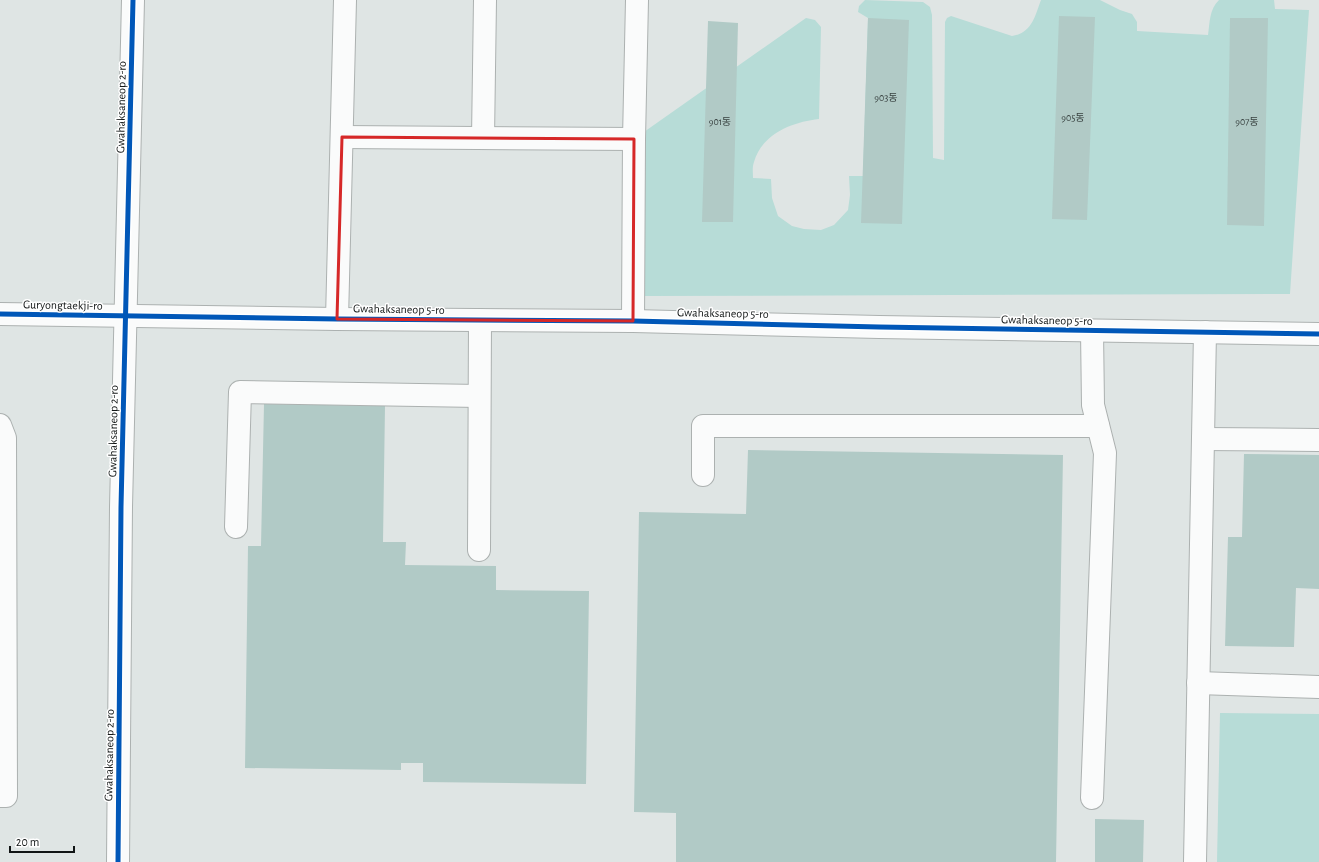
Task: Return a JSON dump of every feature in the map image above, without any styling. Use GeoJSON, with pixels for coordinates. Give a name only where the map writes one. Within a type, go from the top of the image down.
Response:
{"type":"FeatureCollection","features":[{"type":"Feature","properties":{"kind":"street","name":"Gwahaksaneop 2-ro"},"geometry":{"type":"LineString","coordinates":[[118,862],[122,499],[133,0]]}},
{"type":"Feature","properties":{"kind":"street"},"geometry":{"type":"LineString","coordinates":[[337,319],[345,0]]}},
{"type":"Feature","properties":{"kind":"street"},"geometry":{"type":"LineString","coordinates":[[483,138],[485,0]]}},
{"type":"Feature","properties":{"kind":"street"},"geometry":{"type":"LineString","coordinates":[[633,321],[634,139],[637,0]]}},
{"type":"Feature","properties":{"kind":"street"},"geometry":{"type":"LineString","coordinates":[[342,137],[634,139]]}},
{"type":"Feature","properties":{"kind":"street","name":"Guryongtaekji-ro"},"geometry":{"type":"LineString","coordinates":[[0,314],[126,316]]}},
{"type":"Feature","properties":{"kind":"street","name":"Gwahaksaneop 5-ro"},"geometry":{"type":"LineString","coordinates":[[126,316],[633,321],[1319,334]]}},
{"type":"Feature","properties":{"kind":"street"},"geometry":{"type":"LineString","coordinates":[[479,550],[480,320]]}},
{"type":"Feature","properties":{"kind":"street"},"geometry":{"type":"LineString","coordinates":[[1092,330],[1093,405],[1105,453],[1092,798]]}},
{"type":"Feature","properties":{"kind":"street"},"geometry":{"type":"LineString","coordinates":[[1195,862],[1205,332]]}},
{"type":"Feature","properties":{"kind":"street"},"geometry":{"type":"LineString","coordinates":[[236,527],[240,392],[479,396]]}},
{"type":"Feature","properties":{"kind":"street"},"geometry":{"type":"LineString","coordinates":[[0,425],[5,438],[6,740],[6,796],[0,796]]}},
{"type":"Feature","properties":{"kind":"street"},"geometry":{"type":"LineString","coordinates":[[704,475],[704,426],[1098,426]]}},
{"type":"Feature","properties":{"kind":"street"},"geometry":{"type":"LineString","coordinates":[[1203,439],[1319,440]]}},
{"type":"Feature","properties":{"kind":"street"},"geometry":{"type":"LineString","coordinates":[[1198,684],[1319,687]]}},
{"type":"Feature","properties":{"kind":"highlighted area"},"geometry":{"type":"Polygon","coordinates":[[[342,137],[634,139],[633,321],[337,319],[342,137]]]}},
{"type":"Feature","properties":{"kind":"shaded area"},"geometry":{"type":"Polygon","coordinates":[[[865,0],[923,2],[930,7],[932,15],[933,158],[944,160],[945,22],[947,18],[951,16],[1012,36],[1019,34],[1028,28],[1032,23],[1041,0],[1100,0],[1132,14],[1137,22],[1137,31],[1208,35],[1213,8],[1219,0],[1274,0],[1275,9],[1309,10],[1290,294],[644,296],[634,139],[806,18],[815,20],[821,27],[819,119],[799,123],[779,131],[771,137],[758,152],[753,164],[753,178],[771,179],[772,198],[778,216],[792,226],[804,229],[821,230],[834,225],[848,210],[850,195],[849,176],[863,176],[868,18],[858,12],[859,6],[865,0]]]}},
{"type":"Feature","properties":{"kind":"shaded area"},"geometry":{"type":"Polygon","coordinates":[[[1220,713],[1319,714],[1319,862],[1217,862],[1220,713]]]}},
{"type":"Feature","properties":{"kind":"building"},"geometry":{"type":"Polygon","coordinates":[[[1059,16],[1095,17],[1087,220],[1052,219],[1059,16]]]}},
{"type":"Feature","properties":{"kind":"building"},"geometry":{"type":"Polygon","coordinates":[[[868,18],[909,20],[902,224],[861,223],[868,18]]]}},
{"type":"Feature","properties":{"kind":"building"},"geometry":{"type":"Polygon","coordinates":[[[1230,18],[1268,18],[1264,226],[1227,225],[1230,18]]]}},
{"type":"Feature","properties":{"kind":"building"},"geometry":{"type":"Polygon","coordinates":[[[708,21],[738,23],[733,222],[702,222],[708,21]]]}},
{"type":"Feature","properties":{"kind":"building"},"geometry":{"type":"Polygon","coordinates":[[[264,404],[385,406],[383,542],[406,542],[405,565],[496,566],[496,590],[589,591],[586,784],[423,782],[423,763],[401,763],[401,770],[245,768],[248,546],[261,546],[264,404]]]}},
{"type":"Feature","properties":{"kind":"building"},"geometry":{"type":"Polygon","coordinates":[[[748,450],[1063,455],[1056,862],[676,862],[676,813],[634,812],[639,512],[746,514],[748,450]]]}},
{"type":"Feature","properties":{"kind":"building"},"geometry":{"type":"Polygon","coordinates":[[[1244,454],[1319,455],[1319,589],[1296,588],[1294,647],[1225,646],[1228,537],[1242,537],[1244,454]]]}},
{"type":"Feature","properties":{"kind":"building"},"geometry":{"type":"Polygon","coordinates":[[[1095,819],[1144,820],[1143,862],[1095,862],[1095,819]]]}},
{"type":"Feature","properties":{"kind":"cycle path"},"geometry":{"type":"LineString","coordinates":[[118,862],[121,507],[133,0]]}},
{"type":"Feature","properties":{"kind":"cycle path"},"geometry":{"type":"LineString","coordinates":[[0,314],[337,319],[633,321],[879,327],[1319,334]]}}]}
